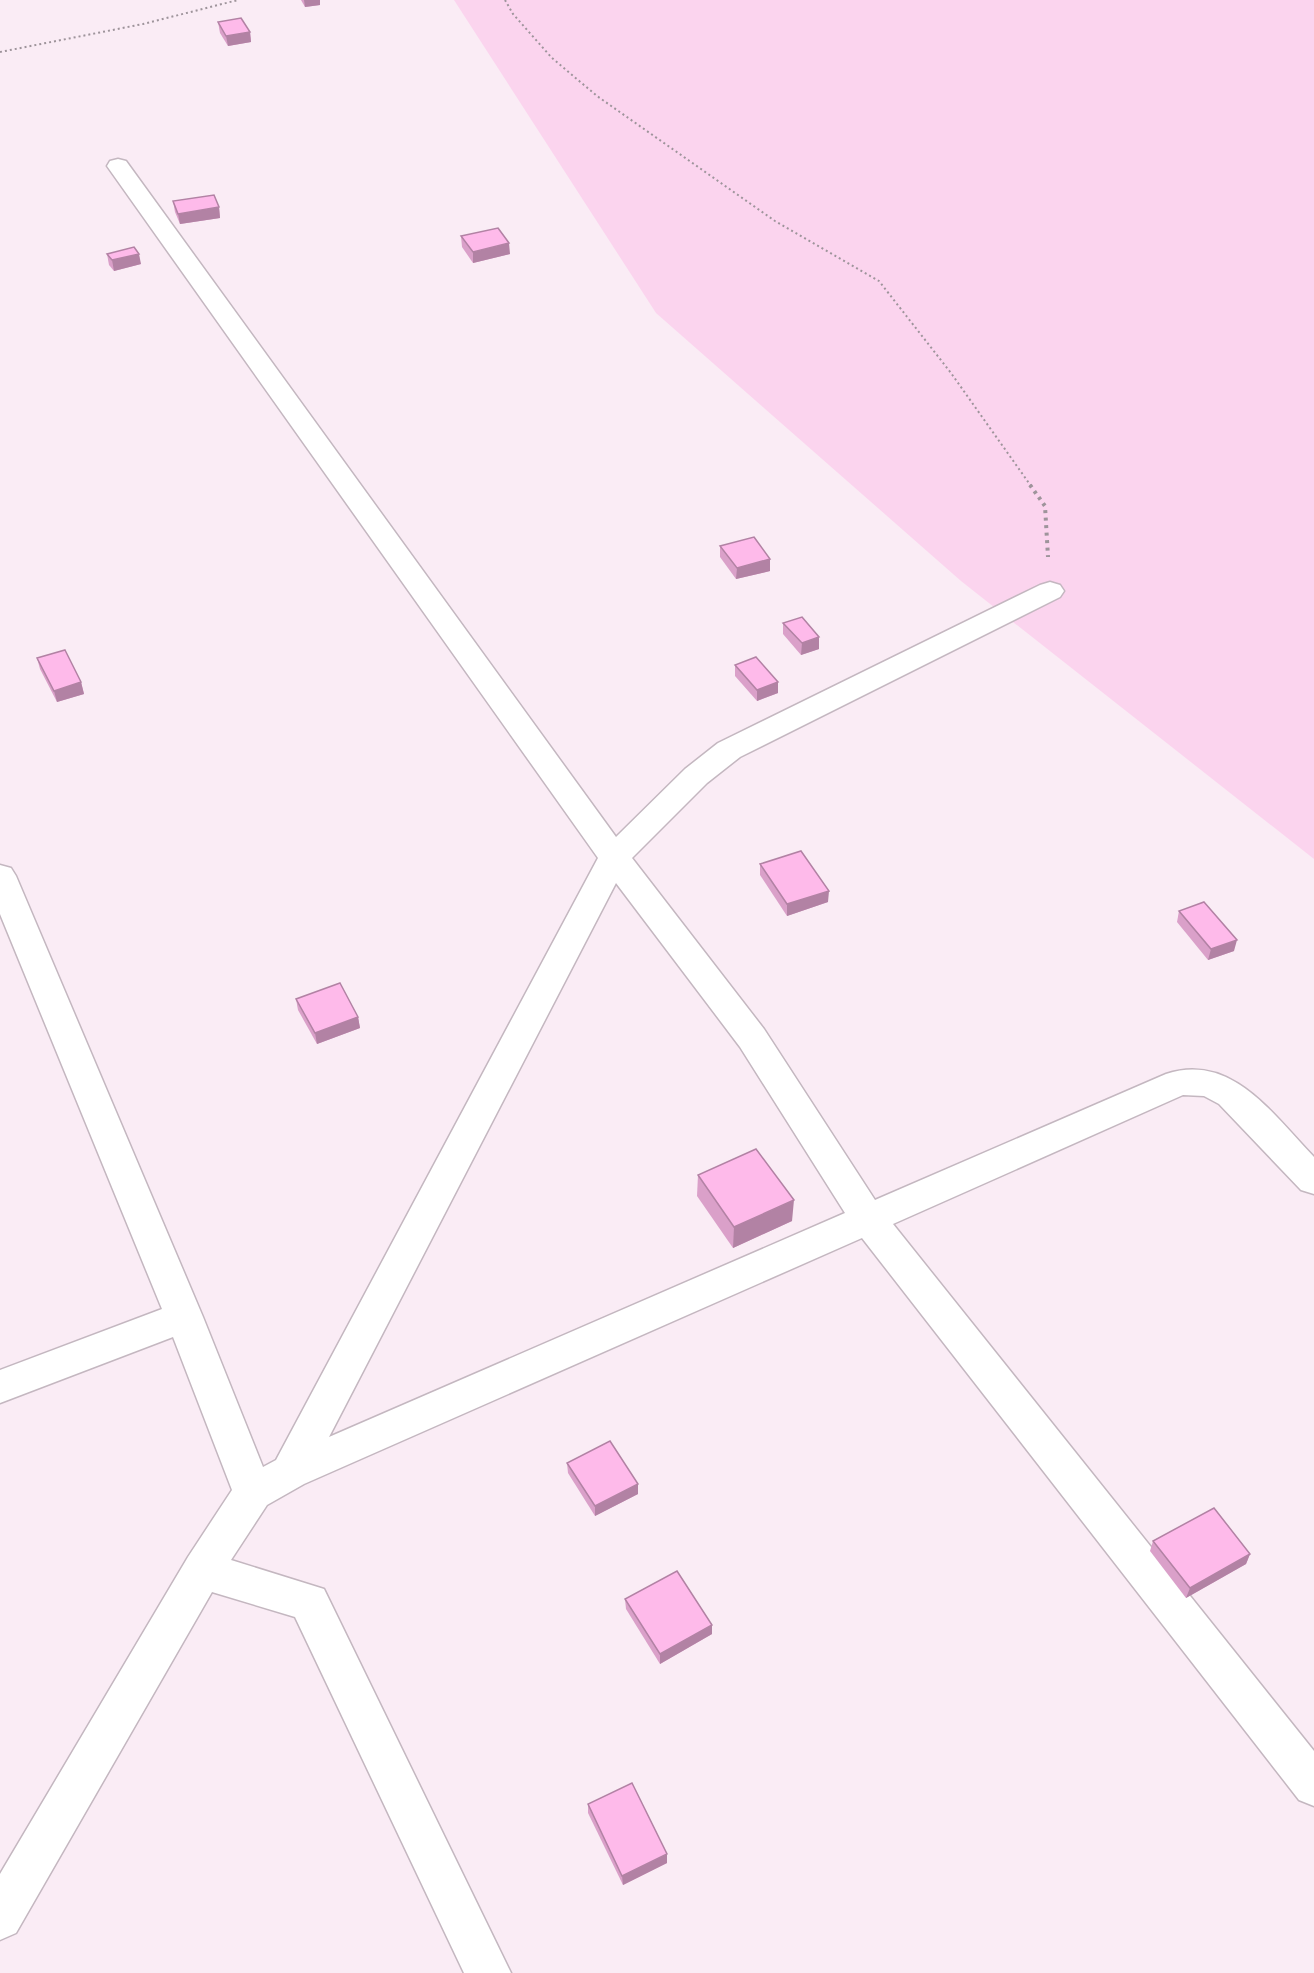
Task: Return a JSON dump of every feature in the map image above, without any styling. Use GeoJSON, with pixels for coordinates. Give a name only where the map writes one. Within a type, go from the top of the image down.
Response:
{"type":"FeatureCollection","features":[{"type":"Feature","properties":{"kind":"street"},"geometry":{"type":"LineString","coordinates":[[117,166],[614,856],[752,1038],[869,1220],[1314,1785]]}},
{"type":"Feature","properties":{"kind":"street"},"geometry":{"type":"LineString","coordinates":[[290,1472],[614,856],[696,776],[729,750],[1050,591]]}},
{"type":"Feature","properties":{"kind":"street"},"geometry":{"type":"LineString","coordinates":[[0,876],[184,1317],[253,1492]]}},
{"type":"Feature","properties":{"kind":"street"},"geometry":{"type":"LineString","coordinates":[[0,1917],[202,1570],[253,1492],[290,1472],[1178,1083],[1197,1080],[1215,1084],[1231,1095],[1314,1180]]}},
{"type":"Feature","properties":{"kind":"street"},"geometry":{"type":"LineString","coordinates":[[0,1387],[184,1317]]}},
{"type":"Feature","properties":{"kind":"street"},"geometry":{"type":"LineString","coordinates":[[202,1570],[309,1602],[488,1973]]}},
{"type":"Feature","properties":{"kind":"path"},"geometry":{"type":"LineString","coordinates":[[0,52],[143,24],[238,0]]}},
{"type":"Feature","properties":{"kind":"path"},"geometry":{"type":"LineString","coordinates":[[505,0],[513,14],[552,58],[597,96],[775,221],[879,282],[951,373],[1045,506],[1050,591]]}},
{"type":"Feature","properties":{"kind":"shaded area"},"geometry":{"type":"Polygon","coordinates":[[[454,0],[1314,0],[1314,859],[961,581],[656,313],[454,0]]]}},
{"type":"Feature","properties":{"kind":"building"},"geometry":{"type":"Polygon","coordinates":[[[241,18],[250,32],[226,36],[218,22],[241,18]]]}},
{"type":"Feature","properties":{"kind":"building"},"geometry":{"type":"Polygon","coordinates":[[[214,195],[219,207],[178,214],[173,201],[214,195]]]}},
{"type":"Feature","properties":{"kind":"building"},"geometry":{"type":"Polygon","coordinates":[[[498,228],[509,243],[473,252],[461,236],[498,228]]]}},
{"type":"Feature","properties":{"kind":"building"},"geometry":{"type":"Polygon","coordinates":[[[134,247],[139,254],[112,260],[107,254],[134,247]]]}},
{"type":"Feature","properties":{"kind":"building"},"geometry":{"type":"Polygon","coordinates":[[[754,537],[770,559],[737,568],[720,546],[754,537]]]}},
{"type":"Feature","properties":{"kind":"building"},"geometry":{"type":"Polygon","coordinates":[[[802,617],[819,637],[802,643],[783,623],[802,617]]]}},
{"type":"Feature","properties":{"kind":"building"},"geometry":{"type":"Polygon","coordinates":[[[65,650],[81,682],[54,691],[37,658],[65,650]]]}},
{"type":"Feature","properties":{"kind":"building"},"geometry":{"type":"Polygon","coordinates":[[[756,657],[778,682],[757,690],[735,665],[756,657]]]}},
{"type":"Feature","properties":{"kind":"building"},"geometry":{"type":"Polygon","coordinates":[[[801,851],[829,891],[787,904],[760,864],[801,851]]]}},
{"type":"Feature","properties":{"kind":"building"},"geometry":{"type":"Polygon","coordinates":[[[1204,902],[1237,940],[1211,949],[1179,911],[1204,902]]]}},
{"type":"Feature","properties":{"kind":"building"},"geometry":{"type":"Polygon","coordinates":[[[340,983],[358,1017],[315,1033],[296,999],[340,983]]]}},
{"type":"Feature","properties":{"kind":"building"},"geometry":{"type":"Polygon","coordinates":[[[756,1149],[794,1200],[734,1227],[698,1175],[756,1149]]]}},
{"type":"Feature","properties":{"kind":"building"},"geometry":{"type":"Polygon","coordinates":[[[610,1441],[638,1484],[595,1506],[567,1463],[610,1441]]]}},
{"type":"Feature","properties":{"kind":"building"},"geometry":{"type":"Polygon","coordinates":[[[1214,1508],[1250,1554],[1190,1588],[1153,1541],[1214,1508]]]}},
{"type":"Feature","properties":{"kind":"building"},"geometry":{"type":"Polygon","coordinates":[[[677,1571],[712,1625],[660,1654],[625,1599],[677,1571]]]}},
{"type":"Feature","properties":{"kind":"building"},"geometry":{"type":"Polygon","coordinates":[[[632,1783],[667,1854],[622,1876],[588,1804],[632,1783]]]}}]}
